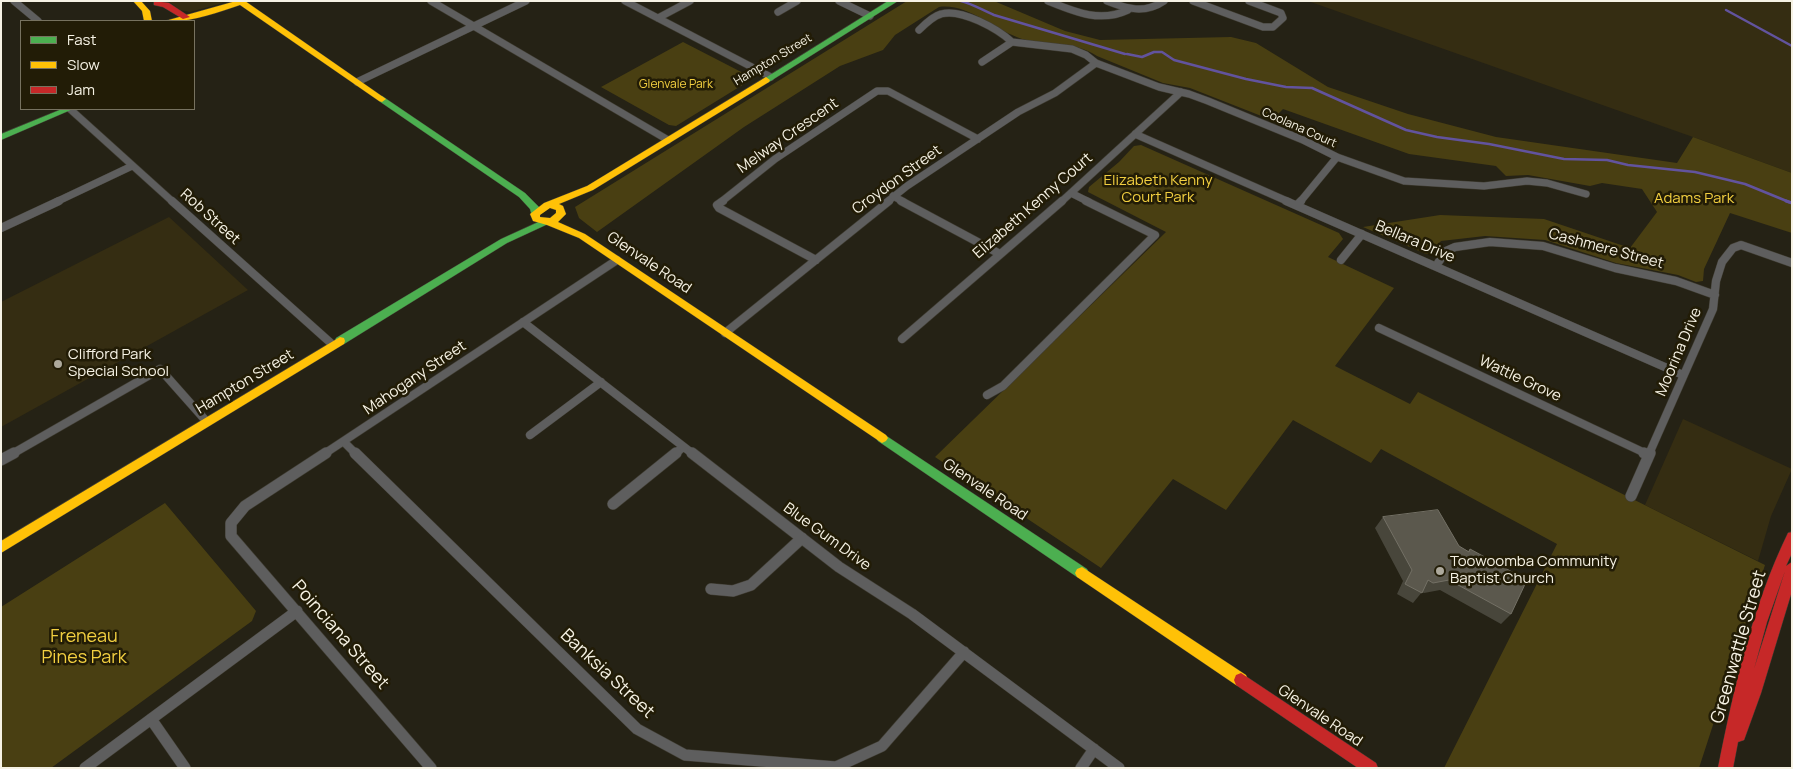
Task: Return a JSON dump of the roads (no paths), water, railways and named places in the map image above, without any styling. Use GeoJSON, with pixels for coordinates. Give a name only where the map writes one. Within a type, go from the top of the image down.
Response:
{"type":"FeatureCollection","features":[{"type":"Feature","properties":{"kind":"main road"},"geometry":{"type":"LineString","coordinates":[[137,1],[146,11],[148,20]]}},
{"type":"Feature","properties":{"kind":"main road","name":"Hampton Street"},"geometry":{"type":"LineString","coordinates":[[541,219],[541,208],[588,189],[894,1]]}},
{"type":"Feature","properties":{"kind":"main road"},"geometry":{"type":"LineString","coordinates":[[156,2],[166,5],[186,18]]}},
{"type":"Feature","properties":{"kind":"main road"},"geometry":{"type":"LineString","coordinates":[[156,2],[164,13],[164,20]]}},
{"type":"Feature","properties":{"kind":"main road"},"geometry":{"type":"LineString","coordinates":[[175,20],[222,9],[240,2],[522,195],[535,208],[541,219]]}},
{"type":"Feature","properties":{"kind":"main road"},"geometry":{"type":"LineString","coordinates":[[7,135],[56,110]]}},
{"type":"Feature","properties":{"kind":"main road"},"geometry":{"type":"LineString","coordinates":[[7,135],[67,110]]}},
{"type":"Feature","properties":{"kind":"main road","name":"Hampton Street"},"geometry":{"type":"LineString","coordinates":[[1,548],[541,219],[557,219],[588,189]]}},
{"type":"Feature","properties":{"kind":"main road"},"geometry":{"type":"LineString","coordinates":[[522,195],[550,205]]}},
{"type":"Feature","properties":{"kind":"main road","name":"Glenvale Road"},"geometry":{"type":"LineString","coordinates":[[550,205],[558,207],[582,236]]}},
{"type":"Feature","properties":{"kind":"main road","name":"Glenvale Road"},"geometry":{"type":"LineString","coordinates":[[541,219],[582,236],[1371,768]]}},
{"type":"Feature","properties":{"kind":"main road","name":"Greenwattle Street"},"geometry":{"type":"LineString","coordinates":[[1726,768],[1742,686],[1769,595],[1792,537]]}},
{"type":"Feature","properties":{"kind":"main road","name":"Greenwattle Street"},"geometry":{"type":"LineString","coordinates":[[1726,768],[1754,693],[1792,568]]}},
{"type":"Feature","properties":{"kind":"street"},"geometry":{"type":"LineString","coordinates":[[14,1],[37,20]]}},
{"type":"Feature","properties":{"kind":"street"},"geometry":{"type":"LineString","coordinates":[[431,1],[668,140]]}},
{"type":"Feature","properties":{"kind":"street"},"geometry":{"type":"LineString","coordinates":[[357,82],[526,1]]}},
{"type":"Feature","properties":{"kind":"street"},"geometry":{"type":"LineString","coordinates":[[625,1],[771,77]]}},
{"type":"Feature","properties":{"kind":"street"},"geometry":{"type":"LineString","coordinates":[[658,18],[690,1]]}},
{"type":"Feature","properties":{"kind":"street"},"geometry":{"type":"LineString","coordinates":[[778,12],[797,1]]}},
{"type":"Feature","properties":{"kind":"street"},"geometry":{"type":"LineString","coordinates":[[839,1],[870,16]]}},
{"type":"Feature","properties":{"kind":"street"},"geometry":{"type":"LineString","coordinates":[[1048,1],[1085,16],[1119,16],[1128,10]]}},
{"type":"Feature","properties":{"kind":"street"},"geometry":{"type":"LineString","coordinates":[[1106,1],[1128,10],[1152,9],[1164,1]]}},
{"type":"Feature","properties":{"kind":"street"},"geometry":{"type":"LineString","coordinates":[[1193,1],[1263,28],[1273,27],[1283,18],[1281,13],[1248,1]]}},
{"type":"Feature","properties":{"kind":"street"},"geometry":{"type":"LineString","coordinates":[[919,30],[942,13],[950,12],[968,17],[1004,34],[1012,42],[982,62]]}},
{"type":"Feature","properties":{"kind":"street","name":"Coolana Court"},"geometry":{"type":"LineString","coordinates":[[1012,42],[1072,49],[1086,55],[1096,63],[1110,66],[1159,87],[1181,92],[1304,140],[1338,157],[1404,182],[1484,186],[1527,181],[1561,186],[1586,194]]}},
{"type":"Feature","properties":{"kind":"street","name":"Croydon Street"},"geometry":{"type":"LineString","coordinates":[[725,333],[893,196],[1018,112],[1055,93],[1096,63]]}},
{"type":"Feature","properties":{"kind":"street","name":"Melway Crescent"},"geometry":{"type":"LineString","coordinates":[[816,260],[719,208],[717,204],[775,159],[877,91],[888,91],[978,139]]}},
{"type":"Feature","properties":{"kind":"street","name":"Elizabeth Kenny Court"},"geometry":{"type":"LineString","coordinates":[[902,339],[1071,192],[1181,92]]}},
{"type":"Feature","properties":{"kind":"street","name":"Rob Street"},"geometry":{"type":"LineString","coordinates":[[70,110],[333,345]]}},
{"type":"Feature","properties":{"kind":"street","name":"Bellara Drive"},"geometry":{"type":"LineString","coordinates":[[1135,134],[1683,374]]}},
{"type":"Feature","properties":{"kind":"street"},"geometry":{"type":"LineString","coordinates":[[1296,205],[1338,157]]}},
{"type":"Feature","properties":{"kind":"street"},"geometry":{"type":"LineString","coordinates":[[1,228],[132,166]]}},
{"type":"Feature","properties":{"kind":"street"},"geometry":{"type":"LineString","coordinates":[[987,395],[1003,386],[1155,235],[1071,192]]}},
{"type":"Feature","properties":{"kind":"street"},"geometry":{"type":"LineString","coordinates":[[893,196],[1000,254]]}},
{"type":"Feature","properties":{"kind":"street"},"geometry":{"type":"LineString","coordinates":[[1341,260],[1362,234]]}},
{"type":"Feature","properties":{"kind":"street","name":"Cashmere Street"},"geometry":{"type":"LineString","coordinates":[[1436,266],[1446,251],[1455,247],[1490,242],[1543,246],[1615,268],[1676,280],[1715,295]]}},
{"type":"Feature","properties":{"kind":"street","name":"Moorina Drive"},"geometry":{"type":"LineString","coordinates":[[1631,496],[1713,309],[1716,277],[1728,252],[1734,246],[1741,245],[1752,247],[1792,263]]}},
{"type":"Feature","properties":{"kind":"street","name":"Mahogany Street"},"geometry":{"type":"LineString","coordinates":[[231,523],[245,506],[617,260]]}},
{"type":"Feature","properties":{"kind":"street","name":"Blue Gum Drive"},"geometry":{"type":"LineString","coordinates":[[523,322],[839,566],[912,614],[1119,768]]}},
{"type":"Feature","properties":{"kind":"street","name":"Wattle Grove"},"geometry":{"type":"LineString","coordinates":[[1380,328],[1649,455]]}},
{"type":"Feature","properties":{"kind":"street"},"geometry":{"type":"LineString","coordinates":[[1,460],[160,369],[207,422]]}},
{"type":"Feature","properties":{"kind":"street"},"geometry":{"type":"LineString","coordinates":[[530,435],[601,382]]}},
{"type":"Feature","properties":{"kind":"street","name":"Banksia Street"},"geometry":{"type":"LineString","coordinates":[[344,442],[637,729],[685,755],[836,767],[882,746],[964,652]]}},
{"type":"Feature","properties":{"kind":"street"},"geometry":{"type":"LineString","coordinates":[[613,504],[683,447]]}},
{"type":"Feature","properties":{"kind":"street","name":"Poinciana Street"},"geometry":{"type":"LineString","coordinates":[[231,523],[231,536],[431,768]]}},
{"type":"Feature","properties":{"kind":"street"},"geometry":{"type":"LineString","coordinates":[[711,589],[733,592],[751,585],[802,538]]}},
{"type":"Feature","properties":{"kind":"street"},"geometry":{"type":"LineString","coordinates":[[85,768],[297,612]]}},
{"type":"Feature","properties":{"kind":"street"},"geometry":{"type":"LineString","coordinates":[[151,719],[184,768]]}},
{"type":"Feature","properties":{"kind":"street"},"geometry":{"type":"LineString","coordinates":[[1081,768],[1094,749]]}},
{"type":"Feature","properties":{"kind":"waterway"},"geometry":{"type":"LineString","coordinates":[[961,1],[994,15],[1125,54]]}},
{"type":"Feature","properties":{"kind":"waterway"},"geometry":{"type":"LineString","coordinates":[[1726,10],[1792,46]]}},
{"type":"Feature","properties":{"kind":"waterway"},"geometry":{"type":"LineString","coordinates":[[1127,54],[1142,57],[1154,52],[1162,52],[1174,60],[1246,79],[1286,87],[1312,88],[1406,130],[1437,137],[1489,144],[1564,159],[1607,160],[1628,165],[1695,172],[1745,184],[1789,202]]}},
{"type":"Feature","properties":{"kind":"place","name":"Clifford Park Special School"},"geometry":{"type":"Point","coordinates":[58,364]}},
{"type":"Feature","properties":{"kind":"place","name":"Toowoomba Community Baptist Church"},"geometry":{"type":"Point","coordinates":[1440,571]}},
{"type":"Feature","properties":{"kind":"park label","name":"Glenvale Park"},"geometry":{"type":"Point","coordinates":[676,85]}},
{"type":"Feature","properties":{"kind":"park label","name":"Elizabeth Kenny Court Park"},"geometry":{"type":"Point","coordinates":[1158,190]}},
{"type":"Feature","properties":{"kind":"park label","name":"Adams Park"},"geometry":{"type":"Point","coordinates":[1694,199]}},
{"type":"Feature","properties":{"kind":"park label","name":"Freneau Pines Park"},"geometry":{"type":"Point","coordinates":[84,648]}}]}
